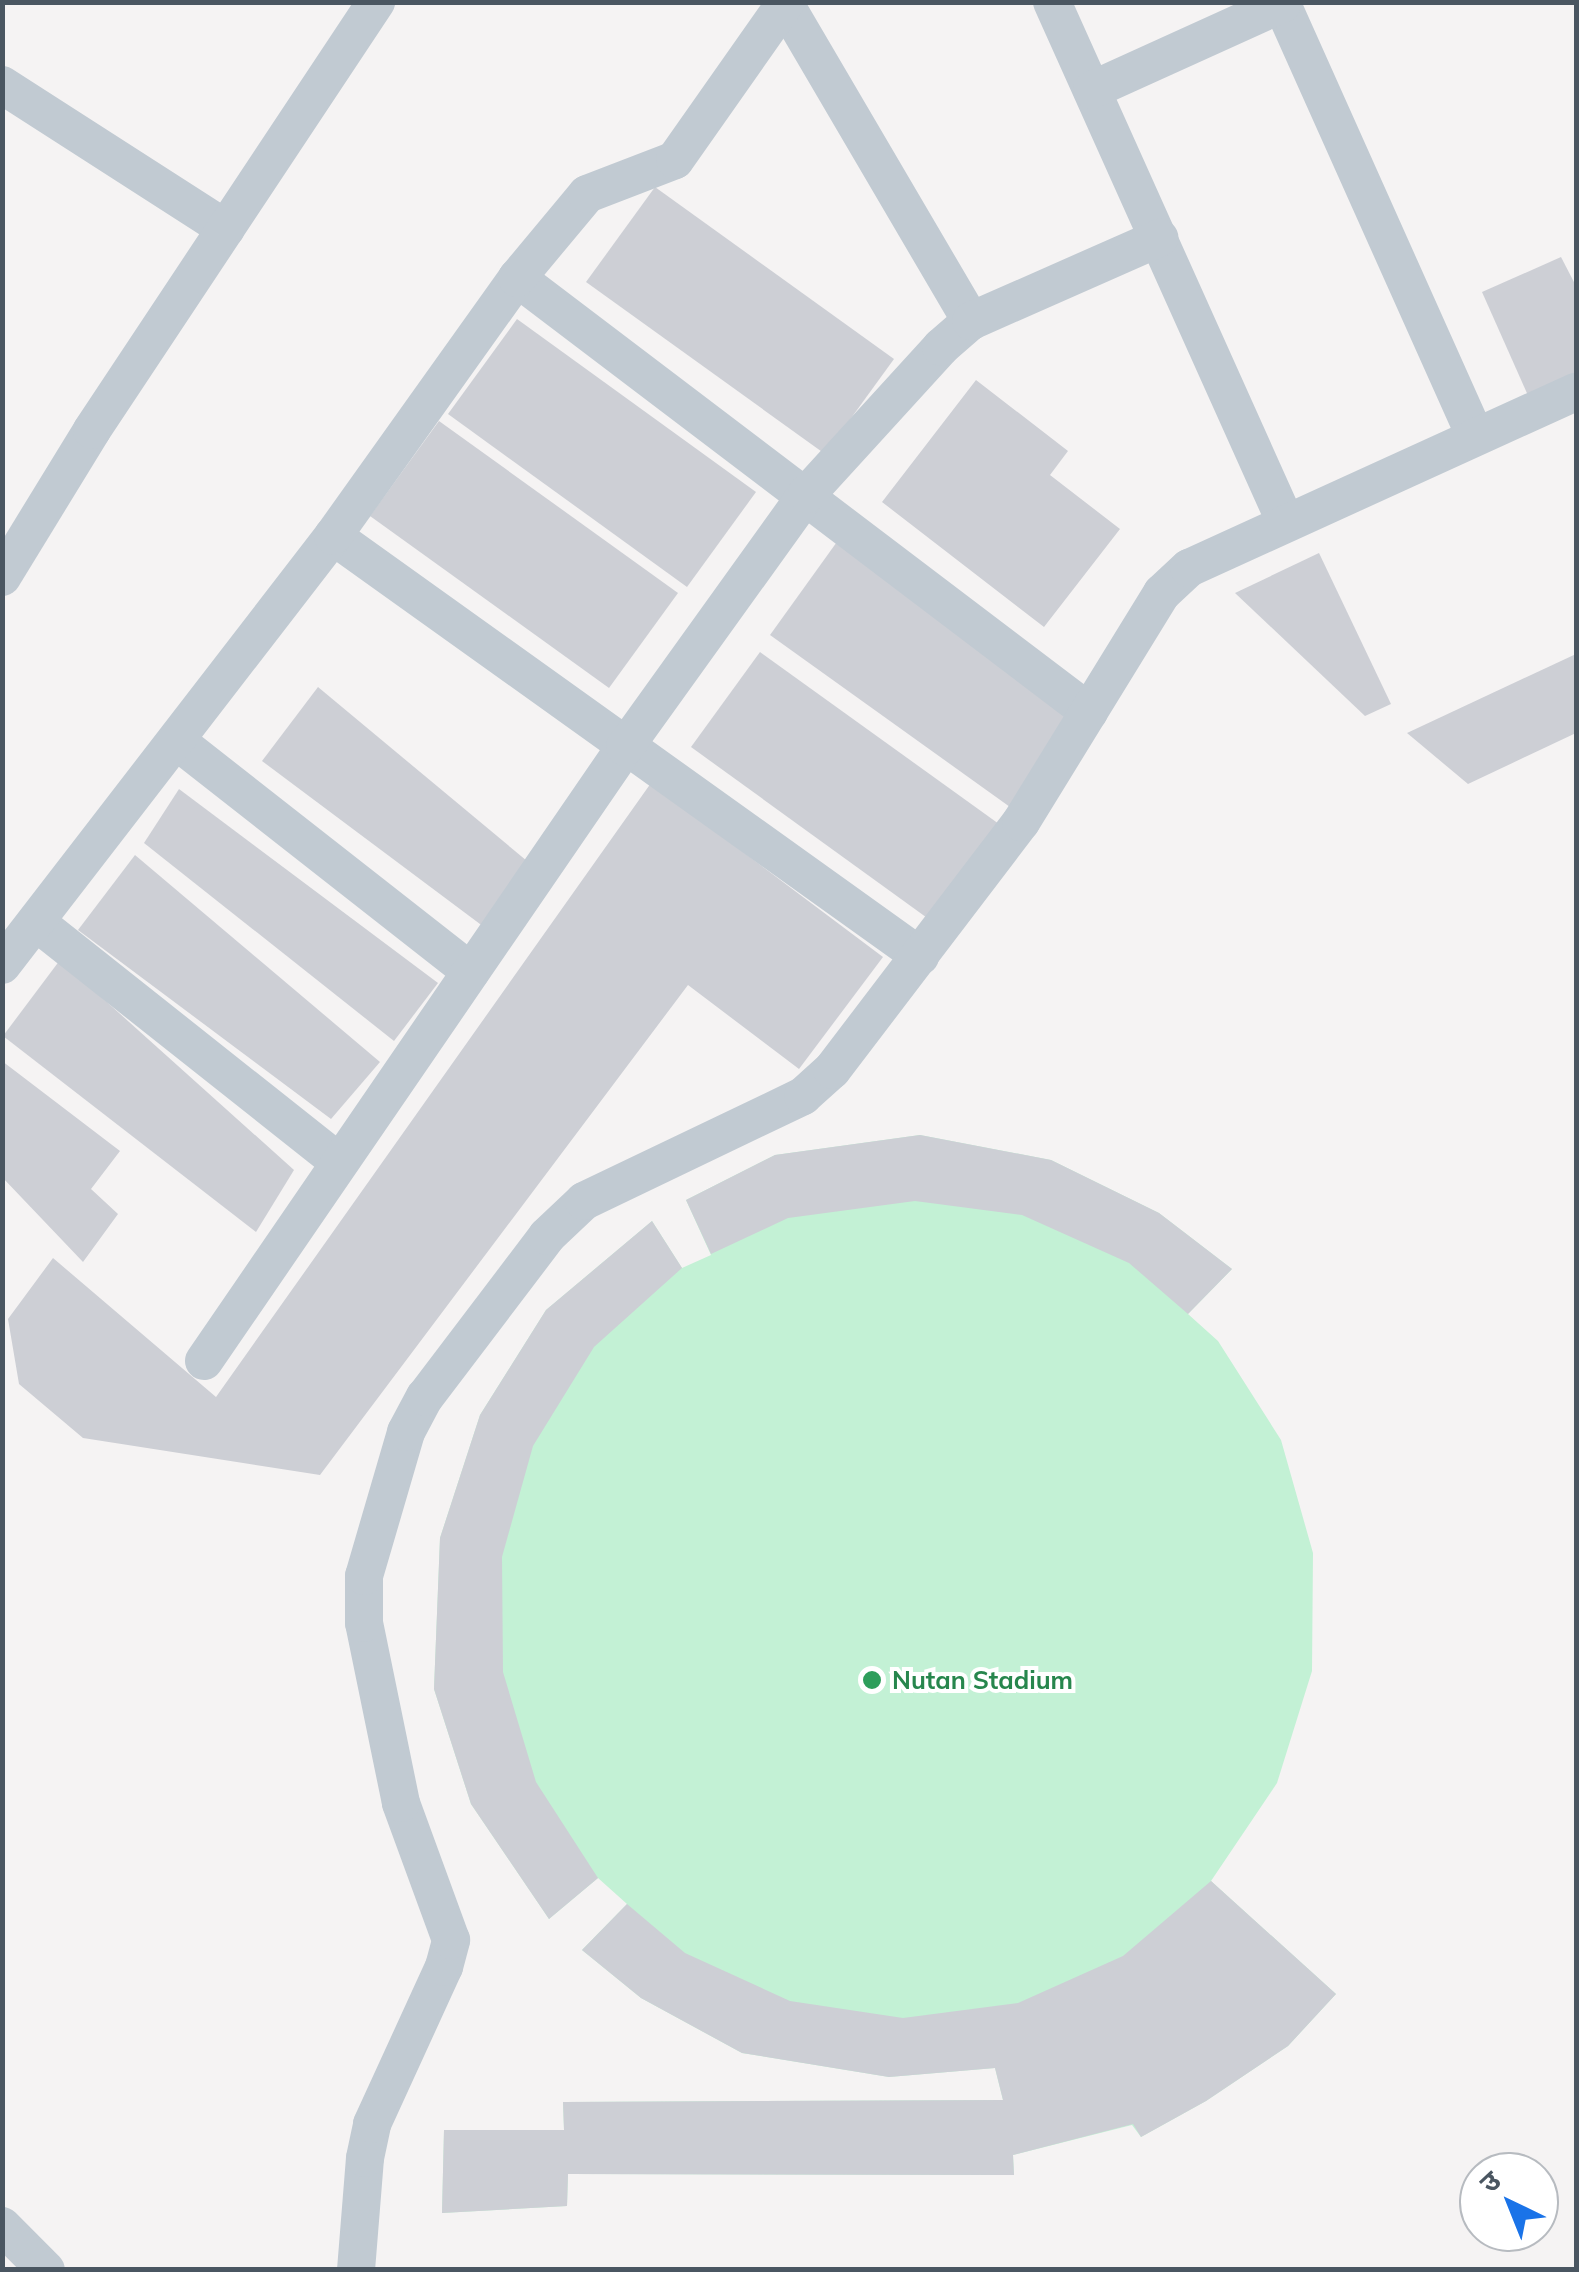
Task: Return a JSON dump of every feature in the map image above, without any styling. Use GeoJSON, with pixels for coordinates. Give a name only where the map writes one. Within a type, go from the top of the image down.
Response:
{"type":"FeatureCollection","features":[{"type":"Feature","properties":{"kind":"street"},"geometry":{"type":"LineString","coordinates":[[2,578],[92,430],[376,2]]}},
{"type":"Feature","properties":{"kind":"street"},"geometry":{"type":"LineString","coordinates":[[1052,2],[1285,521]]}},
{"type":"Feature","properties":{"kind":"street"},"geometry":{"type":"LineString","coordinates":[[1092,90],[1282,3],[1476,436]]}},
{"type":"Feature","properties":{"kind":"street"},"geometry":{"type":"LineString","coordinates":[[2,966],[333,536],[517,278],[587,194],[674,160],[785,4],[971,321]]}},
{"type":"Feature","properties":{"kind":"street"},"geometry":{"type":"LineString","coordinates":[[2,85],[226,228]]}},
{"type":"Feature","properties":{"kind":"street"},"geometry":{"type":"LineString","coordinates":[[204,1360],[625,747],[807,494],[941,347],[971,321],[1159,238]]}},
{"type":"Feature","properties":{"kind":"street"},"geometry":{"type":"LineString","coordinates":[[517,278],[807,494],[1089,712]]}},
{"type":"Feature","properties":{"kind":"street"},"geometry":{"type":"LineString","coordinates":[[356,2270],[372,2124],[444,1967],[451,1940],[401,1803],[364,1623],[364,1576],[406,1432],[424,1396],[547,1236],[584,1201],[803,1096],[832,1070],[1021,822],[1162,593],[1188,568],[1576,392]]}},
{"type":"Feature","properties":{"kind":"street"},"geometry":{"type":"LineString","coordinates":[[333,536],[920,956]]}},
{"type":"Feature","properties":{"kind":"street"},"geometry":{"type":"LineString","coordinates":[[178,742],[471,972]]}},
{"type":"Feature","properties":{"kind":"street"},"geometry":{"type":"LineString","coordinates":[[36,922],[339,1162]]}},
{"type":"Feature","properties":{"kind":"street"},"geometry":{"type":"LineString","coordinates":[[2,2226],[46,2270]]}},
{"type":"Feature","properties":{"kind":"green space","name":"Nutan Stadium"},"geometry":{"type":"Polygon","coordinates":[[[920,1135],[1051,1160],[1159,1213],[1232,1269],[1188,1314],[1218,1341],[1281,1440],[1313,1553],[1312,1671],[1277,1783],[1211,1881],[1336,1994],[1288,2046],[1206,2101],[1141,2137],[1132,2125],[1013,2155],[1014,2175],[568,2174],[567,2206],[442,2213],[444,2130],[564,2130],[563,2102],[1003,2100],[995,2068],[889,2077],[742,2053],[641,1998],[582,1950],[627,1904],[598,1878],[549,1919],[471,1804],[434,1689],[440,1538],[480,1415],[546,1310],[652,1221],[682,1268],[711,1255],[686,1200],[775,1155],[920,1135]]]}},
{"type":"Feature","properties":{"kind":"building"},"geometry":{"type":"Polygon","coordinates":[[[655,187],[894,359],[825,454],[586,282],[655,187]]]}},
{"type":"Feature","properties":{"kind":"building"},"geometry":{"type":"Polygon","coordinates":[[[1561,257],[1576,286],[1576,379],[1530,400],[1482,292],[1561,257]]]}},
{"type":"Feature","properties":{"kind":"building"},"geometry":{"type":"Polygon","coordinates":[[[517,319],[756,492],[687,587],[448,414],[517,319]]]}},
{"type":"Feature","properties":{"kind":"building"},"geometry":{"type":"Polygon","coordinates":[[[976,380],[1068,451],[1050,475],[1120,529],[1044,627],[882,502],[976,380]]]}},
{"type":"Feature","properties":{"kind":"building"},"geometry":{"type":"Polygon","coordinates":[[[439,421],[678,593],[609,688],[370,516],[439,421]]]}},
{"type":"Feature","properties":{"kind":"building"},"geometry":{"type":"Polygon","coordinates":[[[839,539],[1079,712],[1010,807],[770,635],[839,539]]]}},
{"type":"Feature","properties":{"kind":"building"},"geometry":{"type":"Polygon","coordinates":[[[1319,553],[1391,704],[1365,716],[1235,593],[1319,553]]]}},
{"type":"Feature","properties":{"kind":"building"},"geometry":{"type":"Polygon","coordinates":[[[760,652],[999,824],[930,920],[691,747],[760,652]]]}},
{"type":"Feature","properties":{"kind":"building"},"geometry":{"type":"Polygon","coordinates":[[[1576,654],[1576,733],[1468,784],[1407,733],[1576,654]]]}},
{"type":"Feature","properties":{"kind":"building"},"geometry":{"type":"Polygon","coordinates":[[[318,687],[533,866],[488,930],[262,761],[318,687]]]}},
{"type":"Feature","properties":{"kind":"building"},"geometry":{"type":"Polygon","coordinates":[[[651,783],[883,957],[799,1069],[688,985],[320,1475],[83,1438],[19,1384],[8,1319],[53,1258],[216,1397],[651,783]]]}},
{"type":"Feature","properties":{"kind":"building"},"geometry":{"type":"Polygon","coordinates":[[[179,789],[438,983],[394,1041],[144,843],[179,789]]]}},
{"type":"Feature","properties":{"kind":"building"},"geometry":{"type":"Polygon","coordinates":[[[135,855],[380,1062],[331,1119],[78,930],[135,855]]]}},
{"type":"Feature","properties":{"kind":"building"},"geometry":{"type":"Polygon","coordinates":[[[60,960],[294,1170],[256,1232],[3,1036],[60,960]]]}},
{"type":"Feature","properties":{"kind":"building"},"geometry":{"type":"Polygon","coordinates":[[[2,1061],[120,1151],[91,1189],[118,1214],[83,1262],[2,1177],[2,1061]]]}},
{"type":"Feature","properties":{"kind":"building"},"geometry":{"type":"Polygon","coordinates":[[[920,1135],[1051,1160],[1159,1213],[1232,1269],[1188,1314],[1129,1263],[1022,1215],[915,1201],[788,1218],[711,1254],[686,1200],[775,1155],[920,1135]]]}},
{"type":"Feature","properties":{"kind":"building"},"geometry":{"type":"Polygon","coordinates":[[[652,1221],[682,1268],[594,1347],[533,1446],[502,1557],[503,1672],[536,1782],[598,1878],[549,1919],[471,1804],[434,1689],[440,1538],[480,1415],[546,1310],[652,1221]]]}},
{"type":"Feature","properties":{"kind":"building"},"geometry":{"type":"Polygon","coordinates":[[[1211,1881],[1336,1994],[1288,2046],[1206,2101],[1141,2137],[1133,2124],[1013,2155],[1014,2175],[568,2174],[567,2206],[442,2213],[444,2130],[564,2130],[563,2102],[1003,2100],[995,2068],[889,2077],[742,2053],[641,1998],[582,1950],[627,1904],[685,1953],[790,2001],[903,2018],[1018,2003],[1123,1956],[1211,1881]]]}},
{"type":"Feature","properties":{"kind":"place","name":"Nutan Stadium"},"geometry":{"type":"Point","coordinates":[872,1680]}}]}
